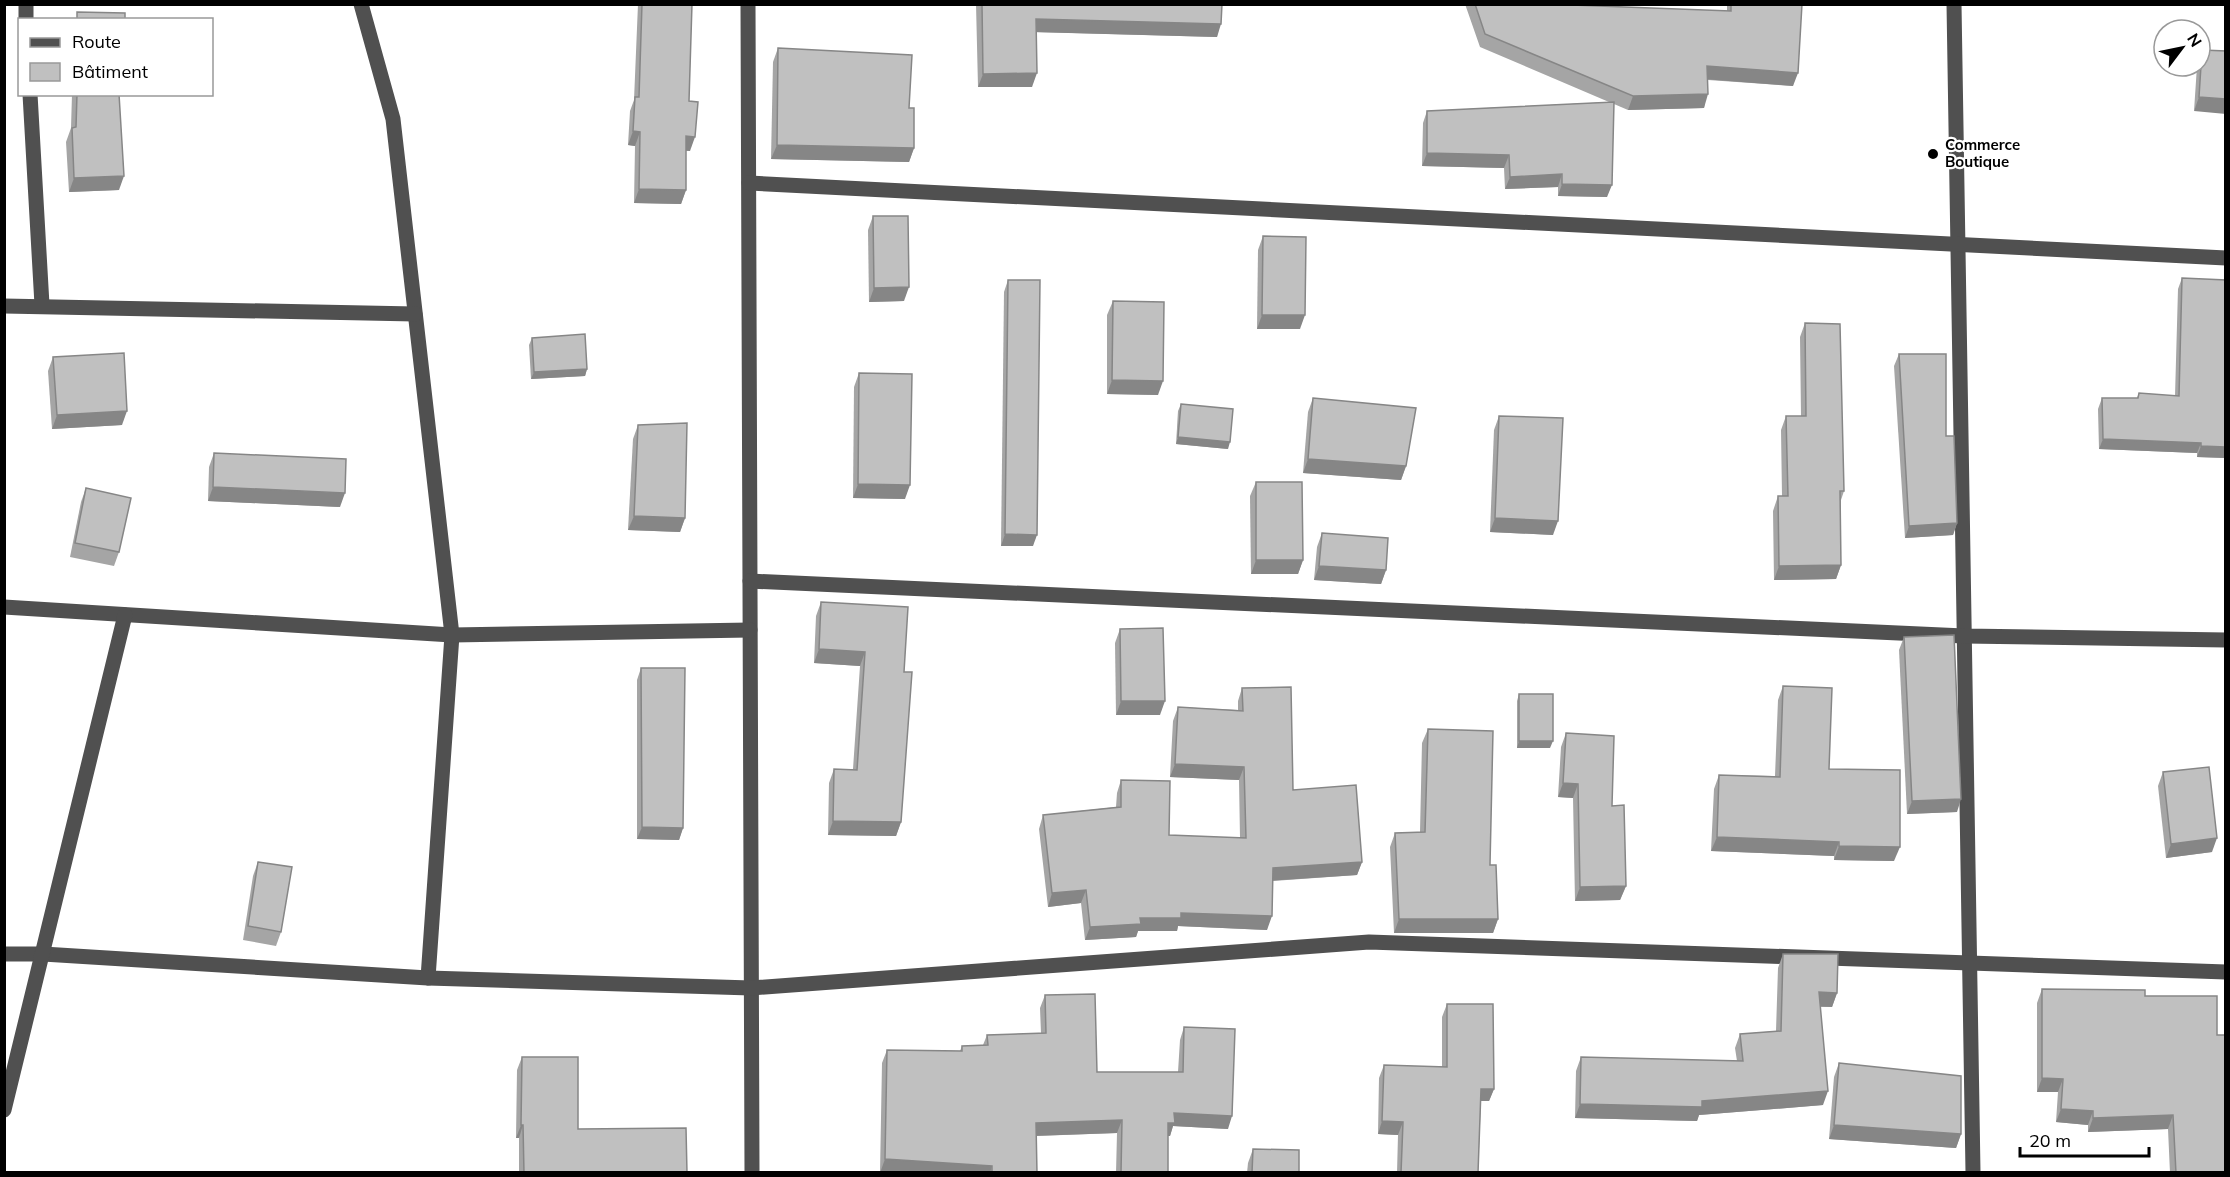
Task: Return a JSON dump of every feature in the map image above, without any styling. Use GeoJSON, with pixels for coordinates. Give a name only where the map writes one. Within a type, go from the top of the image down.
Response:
{"type":"FeatureCollection","features":[{"type":"Feature","properties":{"kind":"street"},"geometry":{"type":"LineString","coordinates":[[361,4],[393,119],[452,635],[428,978]]}},
{"type":"Feature","properties":{"kind":"street"},"geometry":{"type":"LineString","coordinates":[[748,4],[752,1173]]}},
{"type":"Feature","properties":{"kind":"street"},"geometry":{"type":"LineString","coordinates":[[1954,4],[1973,1173]]}},
{"type":"Feature","properties":{"kind":"street"},"geometry":{"type":"LineString","coordinates":[[30,96],[42,305]]}},
{"type":"Feature","properties":{"kind":"street"},"geometry":{"type":"LineString","coordinates":[[749,183],[2226,258]]}},
{"type":"Feature","properties":{"kind":"street"},"geometry":{"type":"LineString","coordinates":[[4,306],[415,314]]}},
{"type":"Feature","properties":{"kind":"street"},"geometry":{"type":"LineString","coordinates":[[750,581],[1964,636],[2226,640]]}},
{"type":"Feature","properties":{"kind":"street"},"geometry":{"type":"LineString","coordinates":[[4,607],[452,635],[750,630]]}},
{"type":"Feature","properties":{"kind":"street"},"geometry":{"type":"LineString","coordinates":[[4,1110],[125,615]]}},
{"type":"Feature","properties":{"kind":"street"},"geometry":{"type":"LineString","coordinates":[[4,954],[43,954],[428,978],[751,988],[1369,942],[2226,972]]}},
{"type":"Feature","properties":{"kind":"building"},"geometry":{"type":"Polygon","coordinates":[[[642,4],[692,4],[689,101],[698,102],[695,137],[686,136],[686,190],[639,189],[640,132],[633,131],[635,97],[639,97],[642,4]]]}},
{"type":"Feature","properties":{"kind":"building"},"geometry":{"type":"Polygon","coordinates":[[[982,4],[1222,4],[1221,24],[1036,19],[1037,73],[983,74],[982,4]]]}},
{"type":"Feature","properties":{"kind":"building"},"geometry":{"type":"Polygon","coordinates":[[[1475,4],[1572,4],[1731,11],[1731,4],[1802,4],[1798,73],[1707,66],[1708,94],[1633,96],[1485,34],[1475,4]]]}},
{"type":"Feature","properties":{"kind":"building"},"geometry":{"type":"Polygon","coordinates":[[[77,12],[125,13],[125,18],[77,18],[77,12]]]}},
{"type":"Feature","properties":{"kind":"building"},"geometry":{"type":"Polygon","coordinates":[[[778,48],[912,55],[909,108],[914,108],[914,148],[777,145],[778,48]]]}},
{"type":"Feature","properties":{"kind":"building"},"geometry":{"type":"Polygon","coordinates":[[[2212,50],[2226,51],[2226,99],[2199,97],[2200,78],[2212,78],[2212,50]]]}},
{"type":"Feature","properties":{"kind":"building"},"geometry":{"type":"Polygon","coordinates":[[[77,96],[119,96],[124,176],[74,178],[72,128],[76,127],[77,96]]]}},
{"type":"Feature","properties":{"kind":"building"},"geometry":{"type":"Polygon","coordinates":[[[1614,102],[1612,185],[1562,184],[1562,174],[1510,177],[1509,155],[1427,153],[1427,111],[1614,102]]]}},
{"type":"Feature","properties":{"kind":"building"},"geometry":{"type":"Polygon","coordinates":[[[873,216],[908,216],[909,287],[874,288],[873,216]]]}},
{"type":"Feature","properties":{"kind":"building"},"geometry":{"type":"Polygon","coordinates":[[[1263,236],[1306,237],[1305,315],[1262,315],[1263,236]]]}},
{"type":"Feature","properties":{"kind":"building"},"geometry":{"type":"Polygon","coordinates":[[[2182,278],[2226,280],[2226,447],[2201,446],[2201,443],[2103,439],[2102,398],[2138,398],[2139,393],[2179,396],[2182,278]]]}},
{"type":"Feature","properties":{"kind":"building"},"geometry":{"type":"Polygon","coordinates":[[[1008,280],[1040,280],[1037,535],[1005,534],[1008,280]]]}},
{"type":"Feature","properties":{"kind":"building"},"geometry":{"type":"Polygon","coordinates":[[[1113,301],[1164,302],[1163,381],[1112,380],[1113,301]]]}},
{"type":"Feature","properties":{"kind":"building"},"geometry":{"type":"Polygon","coordinates":[[[1805,323],[1840,324],[1844,491],[1840,491],[1841,565],[1779,566],[1778,496],[1788,496],[1786,416],[1806,416],[1805,323]]]}},
{"type":"Feature","properties":{"kind":"building"},"geometry":{"type":"Polygon","coordinates":[[[585,334],[587,369],[534,372],[532,338],[585,334]]]}},
{"type":"Feature","properties":{"kind":"building"},"geometry":{"type":"Polygon","coordinates":[[[124,353],[127,411],[57,415],[53,357],[124,353]]]}},
{"type":"Feature","properties":{"kind":"building"},"geometry":{"type":"Polygon","coordinates":[[[1899,354],[1946,354],[1946,436],[1954,436],[1957,523],[1909,526],[1899,354]]]}},
{"type":"Feature","properties":{"kind":"building"},"geometry":{"type":"Polygon","coordinates":[[[859,373],[912,374],[910,485],[858,484],[859,373]]]}},
{"type":"Feature","properties":{"kind":"building"},"geometry":{"type":"Polygon","coordinates":[[[1313,398],[1416,408],[1406,466],[1308,459],[1313,398]]]}},
{"type":"Feature","properties":{"kind":"building"},"geometry":{"type":"Polygon","coordinates":[[[1181,404],[1233,409],[1230,442],[1178,437],[1181,404]]]}},
{"type":"Feature","properties":{"kind":"building"},"geometry":{"type":"Polygon","coordinates":[[[1499,416],[1563,418],[1558,521],[1495,518],[1499,416]]]}},
{"type":"Feature","properties":{"kind":"building"},"geometry":{"type":"Polygon","coordinates":[[[687,423],[685,518],[634,516],[638,425],[687,423]]]}},
{"type":"Feature","properties":{"kind":"building"},"geometry":{"type":"Polygon","coordinates":[[[214,453],[346,459],[345,493],[213,487],[214,453]]]}},
{"type":"Feature","properties":{"kind":"building"},"geometry":{"type":"Polygon","coordinates":[[[1256,482],[1302,482],[1303,560],[1256,560],[1256,482]]]}},
{"type":"Feature","properties":{"kind":"building"},"geometry":{"type":"Polygon","coordinates":[[[86,488],[131,498],[119,552],[75,543],[86,488]]]}},
{"type":"Feature","properties":{"kind":"building"},"geometry":{"type":"Polygon","coordinates":[[[1322,533],[1388,538],[1386,570],[1319,566],[1322,533]]]}},
{"type":"Feature","properties":{"kind":"building"},"geometry":{"type":"Polygon","coordinates":[[[821,602],[908,607],[904,672],[912,672],[901,822],[833,821],[834,769],[857,770],[865,652],[819,649],[821,602]]]}},
{"type":"Feature","properties":{"kind":"building"},"geometry":{"type":"Polygon","coordinates":[[[1163,628],[1165,701],[1121,701],[1120,629],[1163,628]]]}},
{"type":"Feature","properties":{"kind":"building"},"geometry":{"type":"Polygon","coordinates":[[[1954,635],[1961,799],[1912,801],[1904,637],[1954,635]]]}},
{"type":"Feature","properties":{"kind":"building"},"geometry":{"type":"Polygon","coordinates":[[[641,668],[685,668],[683,828],[642,827],[641,668]]]}},
{"type":"Feature","properties":{"kind":"building"},"geometry":{"type":"Polygon","coordinates":[[[1783,686],[1832,688],[1829,769],[1900,770],[1900,847],[1839,846],[1839,842],[1717,837],[1719,775],[1780,777],[1783,686]]]}},
{"type":"Feature","properties":{"kind":"building"},"geometry":{"type":"Polygon","coordinates":[[[1291,687],[1293,790],[1356,785],[1362,862],[1273,868],[1272,916],[1181,913],[1181,918],[1140,918],[1141,924],[1090,927],[1086,890],[1052,893],[1043,815],[1121,807],[1121,780],[1170,781],[1169,835],[1246,838],[1244,767],[1175,764],[1178,707],[1243,711],[1242,688],[1291,687]]]}},
{"type":"Feature","properties":{"kind":"building"},"geometry":{"type":"Polygon","coordinates":[[[1519,694],[1553,694],[1553,741],[1519,741],[1519,694]]]}},
{"type":"Feature","properties":{"kind":"building"},"geometry":{"type":"Polygon","coordinates":[[[1428,729],[1493,731],[1490,865],[1496,865],[1498,919],[1399,919],[1395,833],[1425,832],[1428,729]]]}},
{"type":"Feature","properties":{"kind":"building"},"geometry":{"type":"Polygon","coordinates":[[[1566,733],[1614,736],[1612,806],[1624,805],[1626,886],[1580,887],[1578,784],[1563,783],[1566,733]]]}},
{"type":"Feature","properties":{"kind":"building"},"geometry":{"type":"Polygon","coordinates":[[[2209,767],[2217,838],[2171,844],[2163,772],[2209,767]]]}},
{"type":"Feature","properties":{"kind":"building"},"geometry":{"type":"Polygon","coordinates":[[[258,862],[292,867],[281,932],[248,926],[258,862]]]}},
{"type":"Feature","properties":{"kind":"building"},"geometry":{"type":"Polygon","coordinates":[[[1783,954],[1838,954],[1837,993],[1819,992],[1828,1091],[1702,1101],[1702,1107],[1580,1104],[1581,1057],[1743,1061],[1740,1034],[1781,1031],[1783,954]]]}},
{"type":"Feature","properties":{"kind":"building"},"geometry":{"type":"Polygon","coordinates":[[[2042,989],[2145,990],[2145,996],[2217,996],[2217,1035],[2226,1035],[2226,1173],[2176,1173],[2173,1115],[2093,1118],[2093,1111],[2061,1109],[2063,1079],[2042,1078],[2042,989]]]}},
{"type":"Feature","properties":{"kind":"building"},"geometry":{"type":"Polygon","coordinates":[[[1095,994],[1097,1072],[1183,1072],[1184,1027],[1235,1029],[1232,1116],[1174,1113],[1175,1123],[1168,1123],[1168,1173],[1121,1173],[1122,1120],[1036,1123],[1037,1173],[992,1173],[992,1166],[885,1159],[887,1050],[962,1051],[962,1046],[988,1045],[987,1035],[1046,1033],[1045,995],[1095,994]]]}},
{"type":"Feature","properties":{"kind":"building"},"geometry":{"type":"Polygon","coordinates":[[[1447,1004],[1493,1004],[1494,1089],[1481,1089],[1478,1173],[1401,1173],[1403,1122],[1382,1121],[1384,1065],[1447,1067],[1447,1004]]]}},
{"type":"Feature","properties":{"kind":"building"},"geometry":{"type":"Polygon","coordinates":[[[522,1057],[578,1057],[578,1129],[686,1128],[687,1173],[524,1173],[523,1125],[521,1125],[522,1057]]]}},
{"type":"Feature","properties":{"kind":"building"},"geometry":{"type":"Polygon","coordinates":[[[1839,1063],[1961,1076],[1961,1134],[1834,1125],[1839,1063]]]}},
{"type":"Feature","properties":{"kind":"building"},"geometry":{"type":"Polygon","coordinates":[[[1253,1149],[1299,1150],[1299,1173],[1252,1173],[1253,1149]]]}},
{"type":"Feature","properties":{"kind":"place","name":"Commerce Boutique"},"geometry":{"type":"Point","coordinates":[1933,154]}}]}
